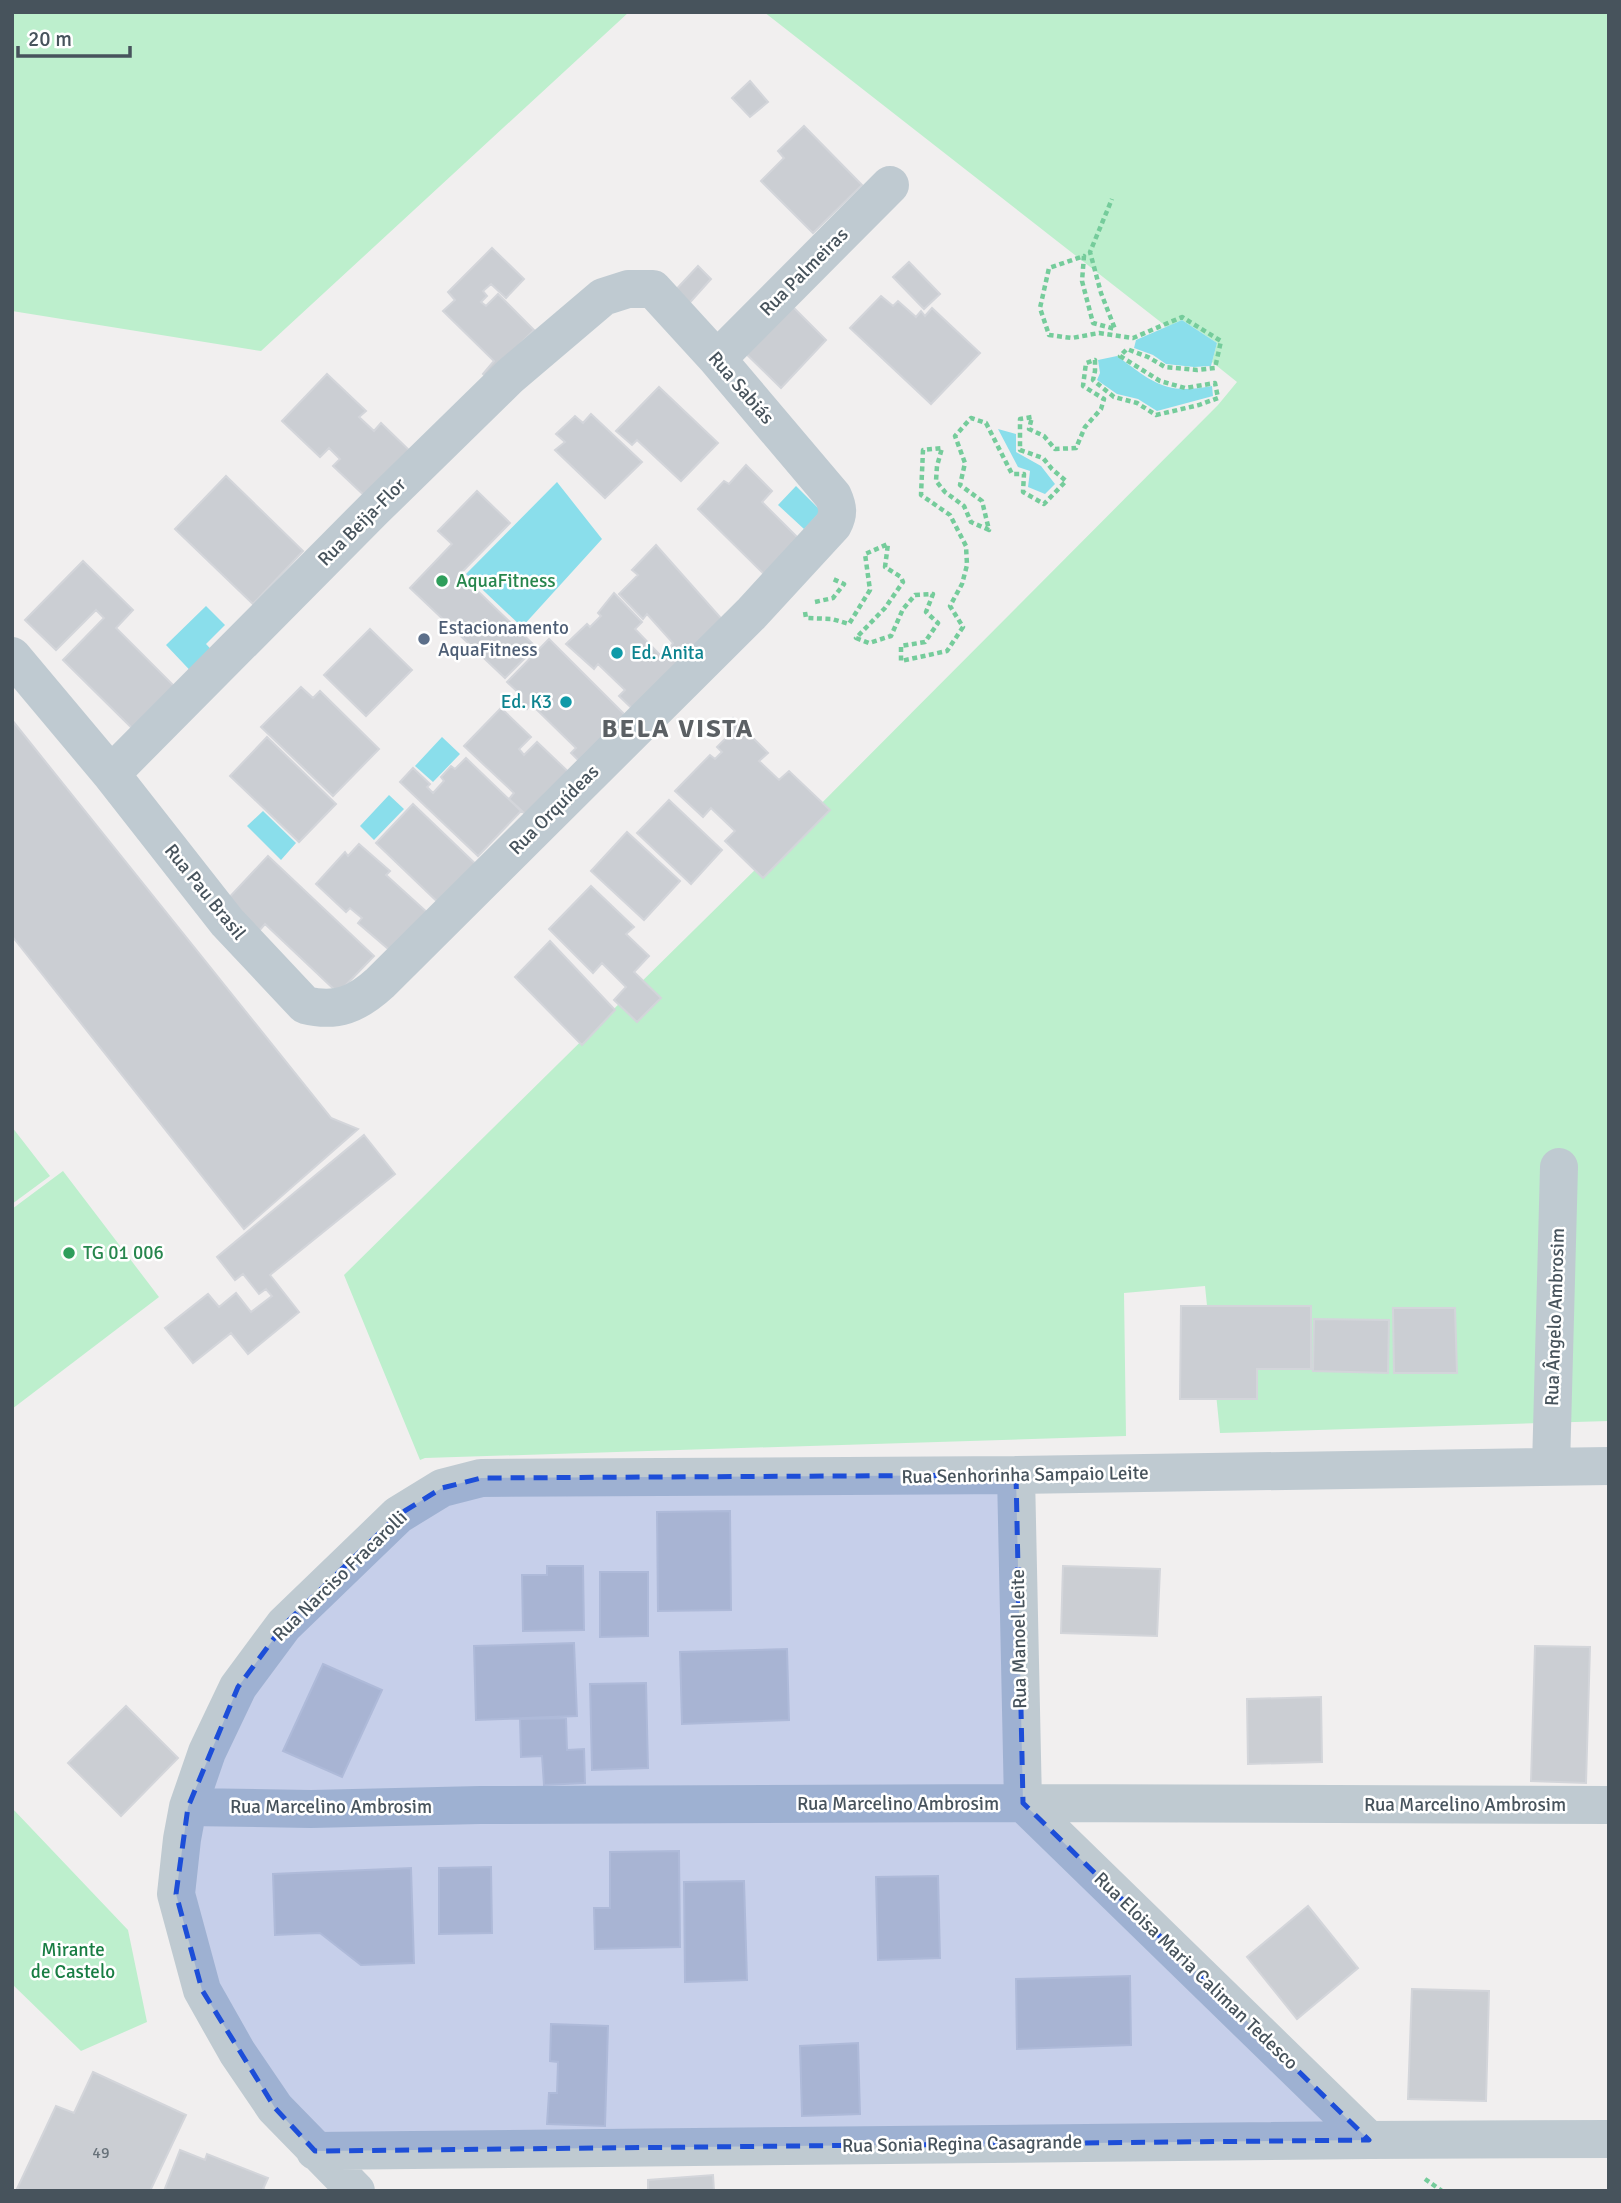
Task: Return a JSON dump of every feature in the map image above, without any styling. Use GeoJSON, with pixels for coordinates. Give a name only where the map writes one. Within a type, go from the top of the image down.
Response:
{"type":"FeatureCollection","features":[{"type":"Feature","properties":{"kind":"street","name":"Rua Palmeiras"},"geometry":{"type":"LineString","coordinates":[[717,359],[890,185]]}},
{"type":"Feature","properties":{"kind":"street","name":"Rua Sabiás"},"geometry":{"type":"LineString","coordinates":[[628,289],[653,289],[717,359],[833,496],[838,510]]}},
{"type":"Feature","properties":{"kind":"street","name":"Rua Beija-Flor"},"geometry":{"type":"LineString","coordinates":[[111,774],[510,376],[603,297],[628,289]]}},
{"type":"Feature","properties":{"kind":"street","name":"Rua Orquídeas"},"geometry":{"type":"LineString","coordinates":[[305,1005],[321,1009],[338,1008],[363,998],[786,577],[833,525],[838,510]]}},
{"type":"Feature","properties":{"kind":"street","name":"Rua Pau Brasil"},"geometry":{"type":"LineString","coordinates":[[12,656],[111,774],[227,922],[305,1005]]}},
{"type":"Feature","properties":{"kind":"street","name":"Rua Ângelo Ambrosim"},"geometry":{"type":"LineString","coordinates":[[1551,1467],[1559,1167]]}},
{"type":"Feature","properties":{"kind":"street","name":"Rua Senhorinha Sampaio Leite"},"geometry":{"type":"LineString","coordinates":[[442,1488],[481,1478],[1016,1475],[1609,1466]]}},
{"type":"Feature","properties":{"kind":"street","name":"Rua Manoel Leite"},"geometry":{"type":"LineString","coordinates":[[1016,1475],[1023,1804]]}},
{"type":"Feature","properties":{"kind":"street","name":"Rua Narciso Fracarolli"},"geometry":{"type":"LineString","coordinates":[[356,2191],[275,2108],[237,2052],[202,1990],[176,1894],[188,1807],[207,1752],[238,1686],[284,1625],[398,1515],[442,1488]]}},
{"type":"Feature","properties":{"kind":"street","name":"Rua Eloisa Maria Caliman Tedesco"},"geometry":{"type":"LineString","coordinates":[[1023,1804],[1369,2140]]}},
{"type":"Feature","properties":{"kind":"street","name":"Rua Marcelino Ambrosim"},"geometry":{"type":"LineString","coordinates":[[188,1807],[311,1809],[480,1805],[1609,1805]]}},
{"type":"Feature","properties":{"kind":"street","name":"Rua Sonia Regina Casagrande"},"geometry":{"type":"LineString","coordinates":[[315,2151],[1609,2139]]}},
{"type":"Feature","properties":{"kind":"path"},"geometry":{"type":"LineString","coordinates":[[786,577],[805,587],[825,575],[844,584],[833,598],[804,605],[806,618],[849,624],[870,590],[865,554],[887,544],[885,567],[904,582],[885,608],[856,638],[869,643],[891,635],[903,610],[915,595],[933,594],[926,612],[939,623],[925,642],[901,646],[901,661],[947,651],[962,627],[950,606],[962,584],[967,565],[966,547],[950,515],[921,495],[923,450],[942,448],[936,481],[945,492],[964,506],[971,522],[989,530],[982,501],[960,485],[965,463],[955,436],[971,418],[986,423],[1012,474],[1024,474],[1023,492],[1044,504],[1066,481],[1043,458],[1020,450],[1020,419],[1032,417],[1029,429],[1044,436],[1055,449],[1076,447],[1085,427],[1101,409],[1104,399],[1083,386],[1086,363],[1095,360],[1096,372],[1093,380],[1114,397],[1137,403],[1156,415],[1219,398],[1215,383],[1185,388],[1160,381],[1120,356],[1127,349],[1148,356],[1165,367],[1197,370],[1215,368],[1221,341],[1182,317],[1133,338],[1099,333],[1072,338],[1049,335],[1040,308],[1049,268],[1084,256],[1082,281],[1093,323],[1115,329],[1101,293],[1090,252],[1112,199]]}},
{"type":"Feature","properties":{"kind":"highlighted area"},"geometry":{"type":"Polygon","coordinates":[[[1016,1475],[1023,1803],[1369,2140],[315,2151],[275,2108],[202,1990],[176,1894],[188,1807],[238,1687],[284,1625],[398,1515],[442,1488],[481,1478],[1016,1475]]]}},
{"type":"Feature","properties":{"kind":"green space"},"geometry":{"type":"Polygon","coordinates":[[[12,12],[629,12],[261,351],[12,311],[12,12]]]}},
{"type":"Feature","properties":{"kind":"green space"},"geometry":{"type":"Polygon","coordinates":[[[764,12],[1609,12],[1609,1421],[1220,1433],[1205,1286],[1124,1293],[1126,1436],[420,1460],[344,1275],[770,855],[1218,405],[1237,382],[1212,362],[1217,343],[1182,320],[1167,327],[764,12]]]}},
{"type":"Feature","properties":{"kind":"green space"},"geometry":{"type":"Polygon","coordinates":[[[12,1127],[50,1176],[12,1204],[12,1127]]]}},
{"type":"Feature","properties":{"kind":"green space","name":"TG 01 006"},"geometry":{"type":"Polygon","coordinates":[[[63,1171],[159,1297],[12,1409],[12,1209],[63,1171]]]}},
{"type":"Feature","properties":{"kind":"green space","name":"Mirante de Castelo"},"geometry":{"type":"Polygon","coordinates":[[[12,1808],[128,1930],[147,2022],[81,2051],[12,1984],[12,1808]]]}},
{"type":"Feature","properties":{"kind":"water"},"geometry":{"type":"Polygon","coordinates":[[[1182,320],[1217,343],[1211,366],[1166,364],[1153,355],[1134,348],[1136,340],[1182,320]]]}},
{"type":"Feature","properties":{"kind":"water"},"geometry":{"type":"Polygon","coordinates":[[[1117,356],[1151,380],[1171,388],[1212,386],[1213,396],[1157,411],[1138,399],[1117,394],[1097,380],[1100,373],[1098,360],[1117,356]]]}},
{"type":"Feature","properties":{"kind":"water"},"geometry":{"type":"Polygon","coordinates":[[[998,429],[1016,434],[1016,452],[1041,466],[1055,484],[1045,494],[1028,487],[1030,471],[1018,467],[998,429]]]}},
{"type":"Feature","properties":{"kind":"water"},"geometry":{"type":"Polygon","coordinates":[[[557,482],[602,539],[522,627],[466,574],[557,482]]]}},
{"type":"Feature","properties":{"kind":"water"},"geometry":{"type":"Polygon","coordinates":[[[796,486],[821,511],[804,529],[778,505],[796,486]]]}},
{"type":"Feature","properties":{"kind":"water"},"geometry":{"type":"Polygon","coordinates":[[[206,606],[225,625],[206,644],[222,661],[201,682],[166,645],[206,606]]]}},
{"type":"Feature","properties":{"kind":"water"},"geometry":{"type":"Polygon","coordinates":[[[442,737],[460,754],[433,782],[415,766],[442,737]]]}},
{"type":"Feature","properties":{"kind":"water"},"geometry":{"type":"Polygon","coordinates":[[[389,795],[404,809],[374,840],[360,826],[389,795]]]}},
{"type":"Feature","properties":{"kind":"water"},"geometry":{"type":"Polygon","coordinates":[[[263,811],[296,843],[281,860],[247,826],[263,811]]]}},
{"type":"Feature","properties":{"kind":"building"},"geometry":{"type":"Polygon","coordinates":[[[750,81],[768,102],[750,117],[732,98],[750,81]]]}},
{"type":"Feature","properties":{"kind":"building"},"geometry":{"type":"Polygon","coordinates":[[[804,126],[862,185],[813,233],[761,181],[784,158],[778,151],[804,126]]]}},
{"type":"Feature","properties":{"kind":"building"},"geometry":{"type":"Polygon","coordinates":[[[492,248],[524,279],[506,298],[491,284],[483,291],[487,296],[481,302],[486,306],[498,294],[534,330],[507,357],[497,387],[483,374],[494,361],[443,311],[455,300],[448,292],[492,248]]]}},
{"type":"Feature","properties":{"kind":"building"},"geometry":{"type":"Polygon","coordinates":[[[909,262],[940,294],[924,309],[893,277],[909,262]]]}},
{"type":"Feature","properties":{"kind":"building"},"geometry":{"type":"Polygon","coordinates":[[[698,266],[711,279],[684,309],[670,296],[698,266]]]}},
{"type":"Feature","properties":{"kind":"building"},"geometry":{"type":"Polygon","coordinates":[[[781,295],[826,340],[781,388],[736,344],[781,295]]]}},
{"type":"Feature","properties":{"kind":"building"},"geometry":{"type":"Polygon","coordinates":[[[881,296],[893,306],[898,301],[916,317],[921,311],[925,316],[932,308],[980,353],[931,404],[850,328],[881,296]]]}},
{"type":"Feature","properties":{"kind":"building"},"geometry":{"type":"Polygon","coordinates":[[[327,374],[366,411],[359,417],[374,431],[381,423],[412,453],[368,499],[333,466],[340,459],[329,448],[320,457],[282,421],[327,374]]]}},
{"type":"Feature","properties":{"kind":"building"},"geometry":{"type":"Polygon","coordinates":[[[659,387],[718,443],[681,481],[637,440],[632,445],[616,431],[659,387]]]}},
{"type":"Feature","properties":{"kind":"building"},"geometry":{"type":"Polygon","coordinates":[[[591,414],[642,462],[605,498],[555,450],[565,442],[556,434],[575,416],[583,423],[591,414]]]}},
{"type":"Feature","properties":{"kind":"building"},"geometry":{"type":"Polygon","coordinates":[[[746,465],[772,491],[762,502],[800,540],[775,585],[698,509],[724,481],[729,484],[746,465]]]}},
{"type":"Feature","properties":{"kind":"building"},"geometry":{"type":"Polygon","coordinates":[[[226,476],[303,551],[253,604],[175,529],[226,476]]]}},
{"type":"Feature","properties":{"kind":"building","name":"AquaFitness"},"geometry":{"type":"Polygon","coordinates":[[[477,491],[510,523],[460,574],[536,647],[505,678],[410,588],[452,544],[438,531],[477,491]]]}},
{"type":"Feature","properties":{"kind":"building"},"geometry":{"type":"Polygon","coordinates":[[[656,545],[727,625],[692,672],[669,649],[673,643],[647,614],[643,619],[619,594],[638,575],[632,570],[656,545]]]}},
{"type":"Feature","properties":{"kind":"building"},"geometry":{"type":"Polygon","coordinates":[[[83,561],[133,610],[116,628],[184,696],[142,738],[63,660],[104,618],[96,610],[56,650],[25,620],[83,561]]]}},
{"type":"Feature","properties":{"kind":"building","name":"Ed. Anita"},"geometry":{"type":"Polygon","coordinates":[[[614,593],[642,622],[635,629],[660,655],[666,650],[687,672],[641,717],[619,696],[625,690],[598,664],[594,669],[566,644],[587,624],[590,627],[601,616],[598,613],[614,593]]]}},
{"type":"Feature","properties":{"kind":"building"},"geometry":{"type":"Polygon","coordinates":[[[370,629],[412,670],[366,716],[324,675],[370,629]]]}},
{"type":"Feature","properties":{"kind":"building","name":"Ed. K3"},"geometry":{"type":"Polygon","coordinates":[[[549,639],[633,723],[580,762],[571,753],[576,748],[531,704],[527,709],[516,699],[521,695],[507,682],[549,639]]]}},
{"type":"Feature","properties":{"kind":"building"},"geometry":{"type":"Polygon","coordinates":[[[301,687],[313,698],[320,691],[379,749],[333,796],[261,727],[301,687]]]}},
{"type":"Feature","properties":{"kind":"building"},"geometry":{"type":"Polygon","coordinates":[[[501,708],[531,737],[519,749],[524,755],[537,742],[579,782],[537,825],[509,799],[514,793],[464,746],[501,708]]]}},
{"type":"Feature","properties":{"kind":"building"},"geometry":{"type":"Polygon","coordinates":[[[733,718],[768,753],[759,761],[779,780],[789,771],[830,810],[763,878],[725,841],[735,831],[711,808],[703,817],[675,791],[710,755],[715,759],[722,752],[717,747],[731,733],[725,726],[733,718]]]}},
{"type":"Feature","properties":{"kind":"building"},"geometry":{"type":"Polygon","coordinates":[[[12,720],[331,1118],[358,1129],[244,1229],[12,936],[12,720]]]}},
{"type":"Feature","properties":{"kind":"building"},"geometry":{"type":"Polygon","coordinates":[[[267,737],[336,804],[299,842],[230,776],[267,737]]]}},
{"type":"Feature","properties":{"kind":"building"},"geometry":{"type":"Polygon","coordinates":[[[466,758],[521,811],[478,856],[400,782],[413,768],[430,784],[427,787],[433,793],[444,781],[441,777],[451,766],[455,769],[466,758]]]}},
{"type":"Feature","properties":{"kind":"building"},"geometry":{"type":"Polygon","coordinates":[[[669,800],[722,850],[691,884],[637,833],[669,800]]]}},
{"type":"Feature","properties":{"kind":"building"},"geometry":{"type":"Polygon","coordinates":[[[413,804],[483,871],[446,910],[376,843],[413,804]]]}},
{"type":"Feature","properties":{"kind":"building"},"geometry":{"type":"Polygon","coordinates":[[[627,832],[680,881],[644,920],[591,871],[627,832]]]}},
{"type":"Feature","properties":{"kind":"building"},"geometry":{"type":"Polygon","coordinates":[[[359,844],[390,871],[386,875],[429,914],[393,953],[358,923],[362,918],[350,908],[346,912],[316,884],[345,852],[348,856],[359,844]]]}},
{"type":"Feature","properties":{"kind":"building"},"geometry":{"type":"Polygon","coordinates":[[[268,856],[374,956],[338,993],[265,924],[259,931],[222,905],[268,856]]]}},
{"type":"Feature","properties":{"kind":"building"},"geometry":{"type":"Polygon","coordinates":[[[591,886],[634,927],[626,934],[649,956],[634,972],[661,998],[637,1022],[614,1000],[626,987],[602,963],[593,973],[549,929],[591,886]]]}},
{"type":"Feature","properties":{"kind":"building"},"geometry":{"type":"Polygon","coordinates":[[[550,941],[615,1010],[582,1045],[515,977],[550,941]]]}},
{"type":"Feature","properties":{"kind":"building","name":"TG 01 006"},"geometry":{"type":"Polygon","coordinates":[[[364,1135],[395,1174],[270,1275],[299,1312],[248,1354],[231,1333],[193,1363],[165,1328],[208,1294],[219,1307],[236,1293],[251,1312],[272,1296],[266,1289],[259,1294],[243,1274],[235,1280],[217,1257],[364,1135]]]}},
{"type":"Feature","properties":{"kind":"building"},"geometry":{"type":"Polygon","coordinates":[[[1181,1306],[1311,1306],[1311,1369],[1257,1369],[1257,1399],[1180,1399],[1181,1306]]]}},
{"type":"Feature","properties":{"kind":"building"},"geometry":{"type":"Polygon","coordinates":[[[1393,1308],[1455,1308],[1457,1373],[1394,1373],[1393,1308]]]}},
{"type":"Feature","properties":{"kind":"building"},"geometry":{"type":"Polygon","coordinates":[[[1314,1319],[1389,1320],[1388,1373],[1313,1371],[1314,1319]]]}},
{"type":"Feature","properties":{"kind":"building"},"geometry":{"type":"Polygon","coordinates":[[[730,1511],[731,1610],[658,1611],[657,1512],[730,1511]]]}},
{"type":"Feature","properties":{"kind":"building"},"geometry":{"type":"Polygon","coordinates":[[[547,1566],[583,1566],[584,1630],[523,1631],[522,1575],[547,1575],[547,1566]]]}},
{"type":"Feature","properties":{"kind":"building"},"geometry":{"type":"Polygon","coordinates":[[[1063,1566],[1160,1569],[1157,1636],[1061,1633],[1063,1566]]]}},
{"type":"Feature","properties":{"kind":"building"},"geometry":{"type":"Polygon","coordinates":[[[600,1572],[648,1572],[648,1636],[600,1637],[600,1572]]]}},
{"type":"Feature","properties":{"kind":"building"},"geometry":{"type":"Polygon","coordinates":[[[574,1643],[577,1716],[476,1720],[474,1646],[574,1643]]]}},
{"type":"Feature","properties":{"kind":"building"},"geometry":{"type":"Polygon","coordinates":[[[1535,1646],[1590,1647],[1586,1783],[1531,1781],[1535,1646]]]}},
{"type":"Feature","properties":{"kind":"building"},"geometry":{"type":"Polygon","coordinates":[[[787,1649],[789,1720],[682,1724],[680,1652],[787,1649]]]}},
{"type":"Feature","properties":{"kind":"building"},"geometry":{"type":"Polygon","coordinates":[[[323,1664],[382,1690],[342,1777],[283,1751],[323,1664]]]}},
{"type":"Feature","properties":{"kind":"building"},"geometry":{"type":"Polygon","coordinates":[[[646,1683],[648,1768],[592,1770],[590,1684],[646,1683]]]}},
{"type":"Feature","properties":{"kind":"building"},"geometry":{"type":"Polygon","coordinates":[[[1321,1697],[1322,1762],[1248,1764],[1247,1699],[1321,1697]]]}},
{"type":"Feature","properties":{"kind":"building"},"geometry":{"type":"Polygon","coordinates":[[[126,1706],[178,1758],[121,1816],[68,1763],[126,1706]]]}},
{"type":"Feature","properties":{"kind":"building"},"geometry":{"type":"Polygon","coordinates":[[[566,1718],[567,1750],[584,1749],[585,1783],[544,1785],[542,1756],[521,1757],[520,1719],[566,1718]]]}},
{"type":"Feature","properties":{"kind":"building"},"geometry":{"type":"Polygon","coordinates":[[[679,1851],[680,1947],[595,1949],[594,1908],[610,1908],[610,1852],[679,1851]]]}},
{"type":"Feature","properties":{"kind":"building"},"geometry":{"type":"Polygon","coordinates":[[[491,1867],[492,1933],[439,1934],[439,1868],[491,1867]]]}},
{"type":"Feature","properties":{"kind":"building"},"geometry":{"type":"Polygon","coordinates":[[[411,1868],[414,1963],[361,1965],[320,1933],[275,1935],[273,1874],[411,1868]]]}},
{"type":"Feature","properties":{"kind":"building"},"geometry":{"type":"Polygon","coordinates":[[[938,1876],[940,1958],[878,1960],[876,1877],[938,1876]]]}},
{"type":"Feature","properties":{"kind":"building"},"geometry":{"type":"Polygon","coordinates":[[[744,1881],[747,1980],[685,1982],[684,1882],[744,1881]]]}},
{"type":"Feature","properties":{"kind":"building"},"geometry":{"type":"Polygon","coordinates":[[[1308,1906],[1358,1968],[1297,2019],[1247,1957],[1308,1906]]]}},
{"type":"Feature","properties":{"kind":"building"},"geometry":{"type":"Polygon","coordinates":[[[1130,1976],[1131,2045],[1017,2049],[1016,1979],[1130,1976]]]}},
{"type":"Feature","properties":{"kind":"building"},"geometry":{"type":"Polygon","coordinates":[[[1412,1989],[1489,1991],[1486,2101],[1408,2099],[1412,1989]]]}},
{"type":"Feature","properties":{"kind":"building"},"geometry":{"type":"Polygon","coordinates":[[[551,2024],[608,2026],[605,2126],[547,2124],[549,2093],[557,2093],[558,2062],[550,2061],[551,2024]]]}},
{"type":"Feature","properties":{"kind":"building"},"geometry":{"type":"Polygon","coordinates":[[[858,2043],[860,2114],[802,2116],[800,2046],[858,2043]]]}},
{"type":"Feature","properties":{"kind":"building"},"geometry":{"type":"Polygon","coordinates":[[[93,2072],[186,2115],[150,2191],[16,2191],[56,2106],[74,2113],[93,2072]]]}},
{"type":"Feature","properties":{"kind":"building"},"geometry":{"type":"Polygon","coordinates":[[[180,2150],[205,2160],[207,2154],[268,2178],[263,2189],[268,2191],[164,2191],[180,2150]]]}},
{"type":"Feature","properties":{"kind":"building"},"geometry":{"type":"Polygon","coordinates":[[[713,2175],[714,2191],[648,2191],[648,2180],[713,2175]]]}},
{"type":"Feature","properties":{"kind":"place","name":"AquaFitness"},"geometry":{"type":"Point","coordinates":[442,581]}},
{"type":"Feature","properties":{"kind":"place","name":"Estacionamento AquaFitness"},"geometry":{"type":"Point","coordinates":[424,639]}},
{"type":"Feature","properties":{"kind":"place","name":"Ed. Anita"},"geometry":{"type":"Point","coordinates":[617,653]}},
{"type":"Feature","properties":{"kind":"place","name":"Ed. K3"},"geometry":{"type":"Point","coordinates":[566,702]}},
{"type":"Feature","properties":{"kind":"place","name":"TG 01 006"},"geometry":{"type":"Point","coordinates":[69,1253]}},
{"type":"Feature","properties":{"kind":"district","name":"BELA VISTA"},"geometry":{"type":"Point","coordinates":[678,729]}}]}
